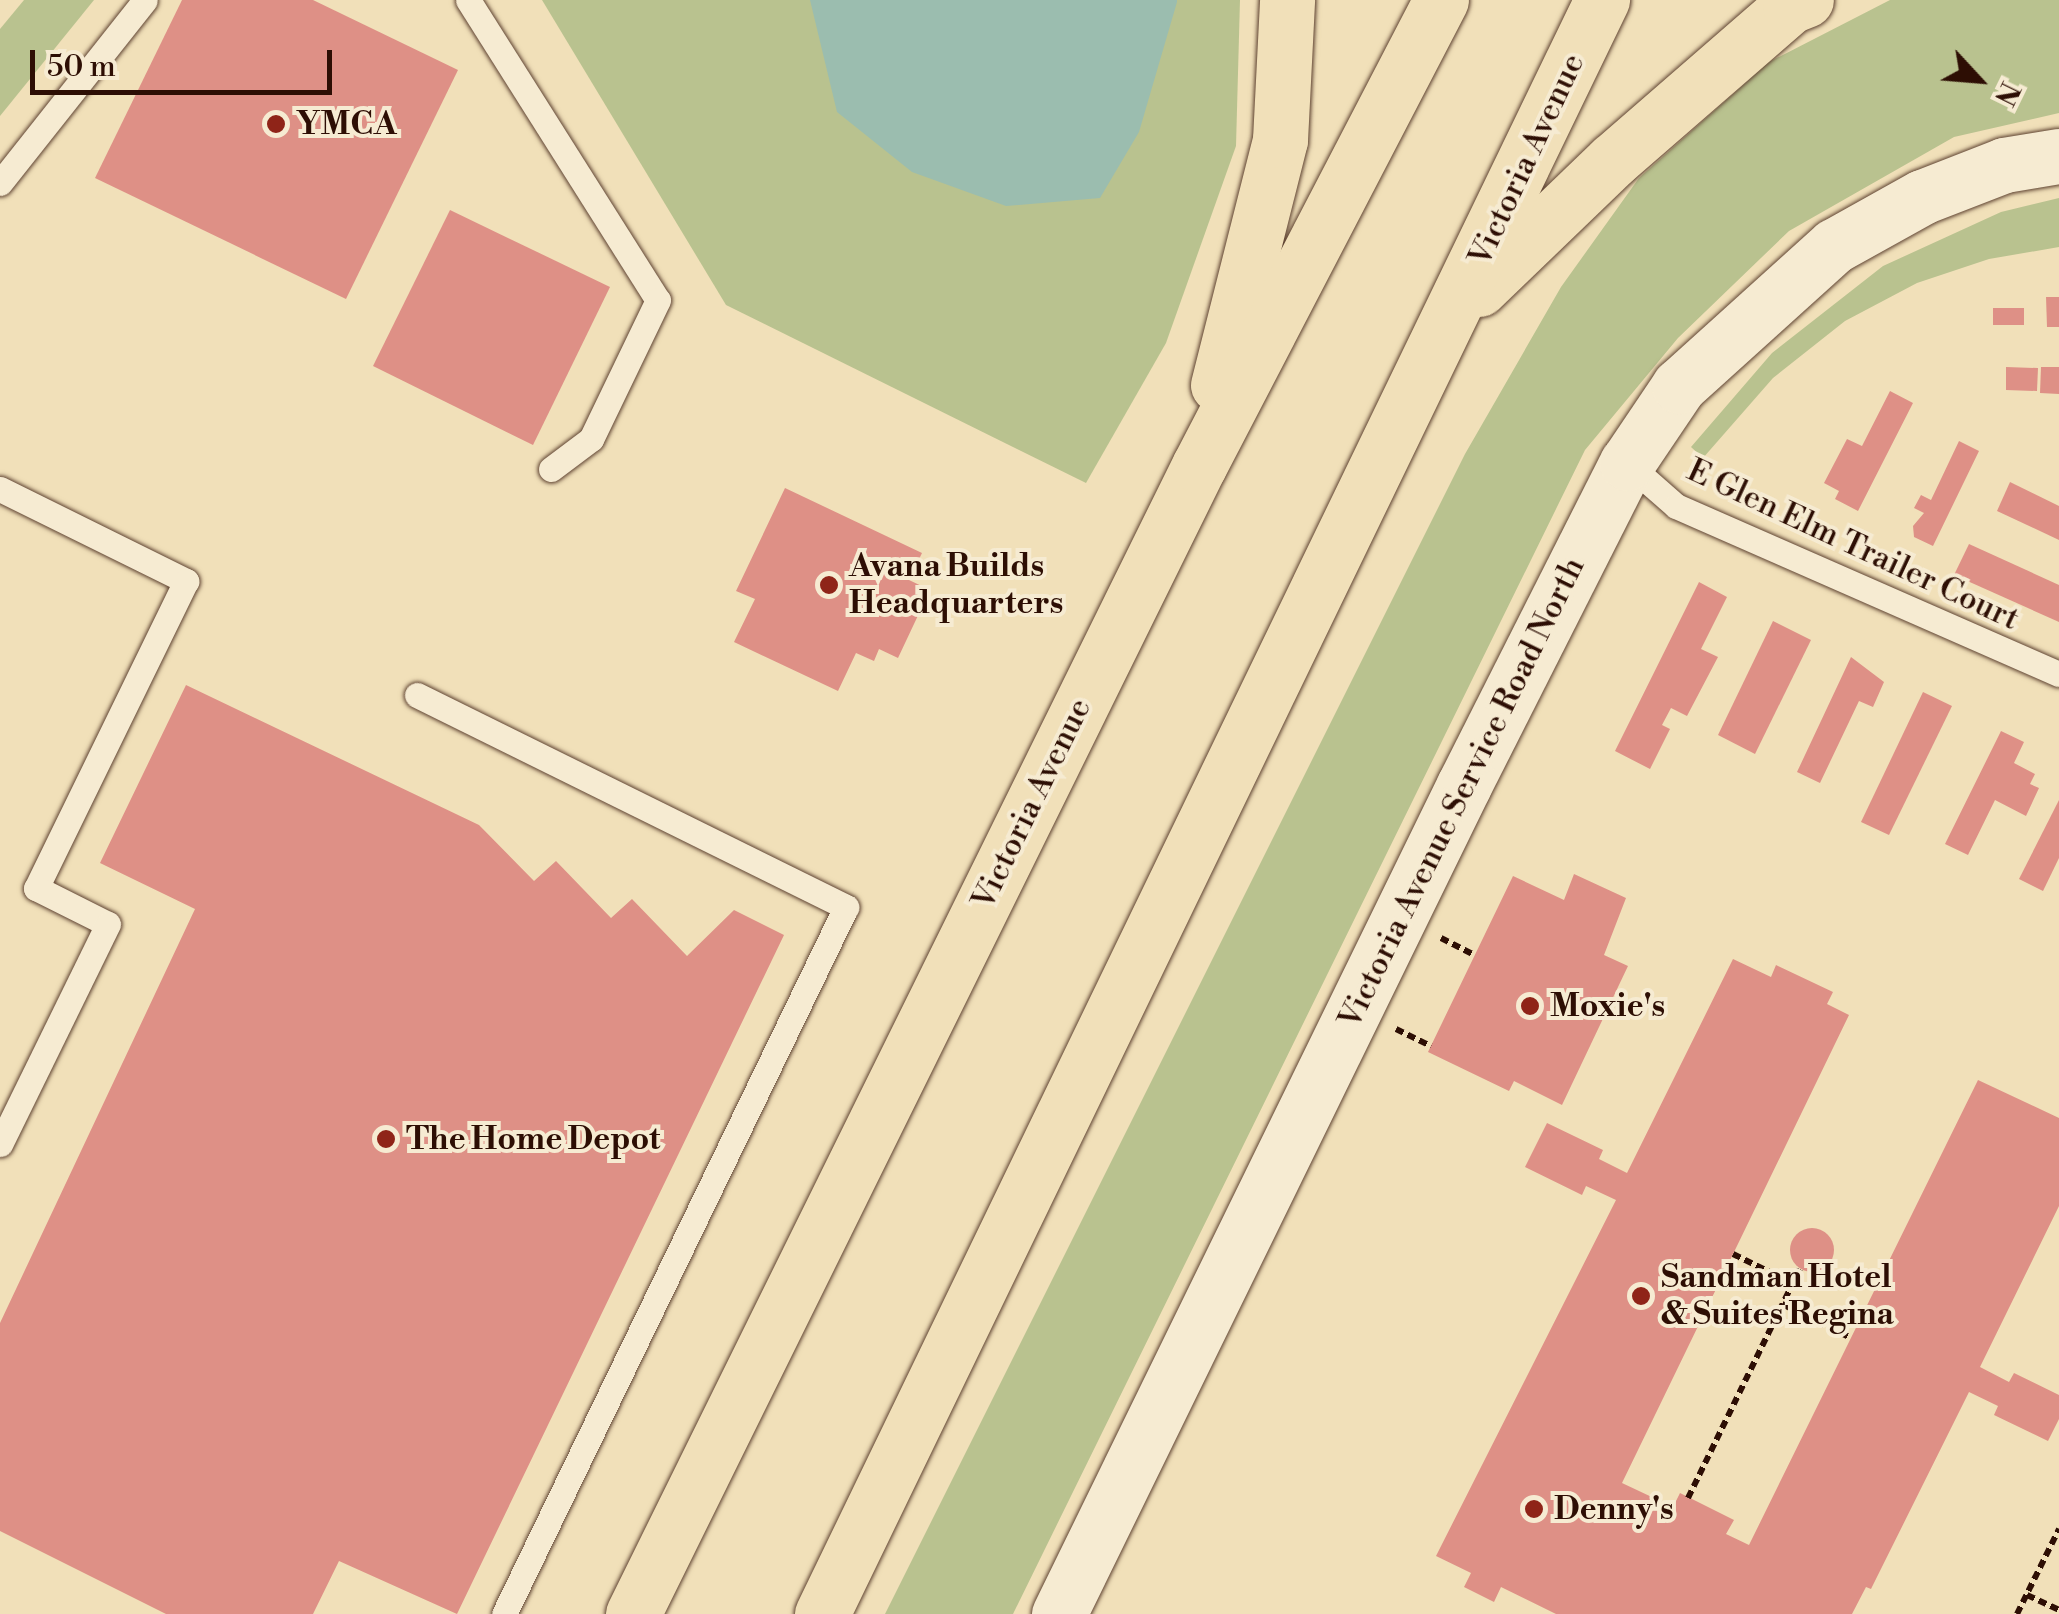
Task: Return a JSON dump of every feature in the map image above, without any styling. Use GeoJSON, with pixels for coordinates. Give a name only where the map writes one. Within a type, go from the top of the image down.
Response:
{"type":"FeatureCollection","features":[{"type":"Feature","properties":{"kind":"highway"},"geometry":{"type":"LineString","coordinates":[[1199,466],[1280,140],[1287,0]]}},
{"type":"Feature","properties":{"kind":"highway","name":"Victoria Avenue"},"geometry":{"type":"LineString","coordinates":[[636,1614],[1199,466],[1441,0]]}},
{"type":"Feature","properties":{"kind":"highway","name":"Victoria Avenue"},"geometry":{"type":"LineString","coordinates":[[822,1614],[1456,312],[1602,0]]}},
{"type":"Feature","properties":{"kind":"highway"},"geometry":{"type":"LineString","coordinates":[[1456,312],[1612,161],[1790,6],[1806,0]]}},
{"type":"Feature","properties":{"kind":"street","name":"Victoria Avenue Service Road North"},"geometry":{"type":"LineString","coordinates":[[1059,1614],[1627,463],[1680,386],[1834,246],[1922,197],[2004,166],[2059,156]]}},
{"type":"Feature","properties":{"kind":"lane"},"geometry":{"type":"LineString","coordinates":[[0,183],[145,0]]}},
{"type":"Feature","properties":{"kind":"lane"},"geometry":{"type":"LineString","coordinates":[[468,0],[658,300],[591,439],[551,468]]}},
{"type":"Feature","properties":{"kind":"lane","name":"E Glen Elm Trailer Court"},"geometry":{"type":"LineString","coordinates":[[1627,463],[1676,506],[2059,674]]}},
{"type":"Feature","properties":{"kind":"lane"},"geometry":{"type":"LineString","coordinates":[[0,489],[186,581],[36,888],[108,924],[0,1144]]}},
{"type":"Feature","properties":{"kind":"lane"},"geometry":{"type":"LineString","coordinates":[[417,695],[846,906],[504,1614]]}},
{"type":"Feature","properties":{"kind":"path"},"geometry":{"type":"LineString","coordinates":[[1733,1254],[1792,1283]]}},
{"type":"Feature","properties":{"kind":"path"},"geometry":{"type":"LineString","coordinates":[[1688,1498],[1800,1268]]}},
{"type":"Feature","properties":{"kind":"path"},"geometry":{"type":"LineString","coordinates":[[1782,1304],[1851,1338]]}},
{"type":"Feature","properties":{"kind":"path"},"geometry":{"type":"LineString","coordinates":[[2018,1614],[2059,1529]]}},
{"type":"Feature","properties":{"kind":"path"},"geometry":{"type":"LineString","coordinates":[[2027,1594],[2059,1610]]}},
{"type":"Feature","properties":{"kind":"green space"},"geometry":{"type":"Polygon","coordinates":[[[24,0],[94,0],[0,116],[0,29],[24,0]]]}},
{"type":"Feature","properties":{"kind":"green space"},"geometry":{"type":"Polygon","coordinates":[[[542,0],[1240,0],[1236,146],[1166,343],[1086,483],[726,305],[542,0]]]}},
{"type":"Feature","properties":{"kind":"green space"},"geometry":{"type":"Polygon","coordinates":[[[1890,0],[2059,0],[2059,113],[1954,137],[1789,231],[1678,338],[1585,450],[1013,1614],[885,1614],[1465,454],[1561,287],[1639,178],[1769,62],[1890,0]]]}},
{"type":"Feature","properties":{"kind":"green space"},"geometry":{"type":"Polygon","coordinates":[[[2059,198],[2059,247],[1989,259],[1917,283],[1845,321],[1773,378],[1703,458],[1691,447],[1772,353],[1883,266],[2001,212],[2059,198]]]}},
{"type":"Feature","properties":{"kind":"shaded area"},"geometry":{"type":"Polygon","coordinates":[[[810,0],[1177,2],[1139,132],[1100,198],[1006,206],[912,172],[837,112],[810,0]]]}},
{"type":"Feature","properties":{"kind":"building","name":"YMCA"},"geometry":{"type":"Polygon","coordinates":[[[182,0],[313,0],[458,70],[346,299],[95,178],[182,0]]]}},
{"type":"Feature","properties":{"kind":"building"},"geometry":{"type":"Polygon","coordinates":[[[450,210],[610,287],[533,445],[373,366],[450,210]]]}},
{"type":"Feature","properties":{"kind":"building"},"geometry":{"type":"Polygon","coordinates":[[[2046,297],[2059,297],[2059,327],[2047,327],[2046,297]]]}},
{"type":"Feature","properties":{"kind":"building"},"geometry":{"type":"Polygon","coordinates":[[[1993,308],[2024,308],[2024,325],[1993,325],[1993,308]]]}},
{"type":"Feature","properties":{"kind":"building"},"geometry":{"type":"Polygon","coordinates":[[[2006,367],[2038,368],[2037,391],[2006,390],[2006,367]]]}},
{"type":"Feature","properties":{"kind":"building"},"geometry":{"type":"Polygon","coordinates":[[[2041,367],[2059,367],[2059,394],[2040,393],[2041,367]]]}},
{"type":"Feature","properties":{"kind":"building"},"geometry":{"type":"Polygon","coordinates":[[[1890,391],[1913,403],[1858,511],[1835,499],[1839,491],[1824,483],[1847,439],[1862,446],[1890,391]]]}},
{"type":"Feature","properties":{"kind":"building"},"geometry":{"type":"Polygon","coordinates":[[[1959,441],[1979,451],[1933,546],[1914,537],[1913,526],[1924,513],[1914,508],[1921,495],[1931,500],[1959,441]]]}},
{"type":"Feature","properties":{"kind":"building"},"geometry":{"type":"Polygon","coordinates":[[[2010,482],[2059,506],[2059,540],[1997,511],[2010,482]]]}},
{"type":"Feature","properties":{"kind":"building","name":"Avana Builds Headquarters"},"geometry":{"type":"Polygon","coordinates":[[[785,488],[922,553],[909,580],[930,590],[898,658],[879,649],[874,661],[856,653],[838,691],[734,642],[755,599],[736,591],[785,488]]]}},
{"type":"Feature","properties":{"kind":"building"},"geometry":{"type":"Polygon","coordinates":[[[1969,544],[2059,585],[2059,622],[1954,575],[1969,544]]]}},
{"type":"Feature","properties":{"kind":"building"},"geometry":{"type":"Polygon","coordinates":[[[1699,582],[1727,597],[1701,649],[1718,657],[1687,716],[1671,708],[1662,725],[1670,729],[1650,769],[1615,751],[1699,582]]]}},
{"type":"Feature","properties":{"kind":"building"},"geometry":{"type":"Polygon","coordinates":[[[1773,621],[1811,640],[1755,754],[1718,735],[1773,621]]]}},
{"type":"Feature","properties":{"kind":"building"},"geometry":{"type":"Polygon","coordinates":[[[1851,657],[1884,682],[1873,707],[1859,701],[1820,783],[1797,772],[1851,657]]]}},
{"type":"Feature","properties":{"kind":"building","name":"The Home Depot"},"geometry":{"type":"Polygon","coordinates":[[[186,685],[479,825],[534,881],[556,861],[611,918],[632,899],[687,956],[734,910],[784,935],[457,1614],[339,1561],[313,1614],[166,1614],[0,1531],[0,1323],[195,909],[100,863],[186,685]]]}},
{"type":"Feature","properties":{"kind":"building"},"geometry":{"type":"Polygon","coordinates":[[[1923,692],[1952,706],[1889,835],[1861,822],[1923,692]]]}},
{"type":"Feature","properties":{"kind":"building"},"geometry":{"type":"Polygon","coordinates":[[[2001,731],[2024,742],[2014,763],[2035,774],[2030,784],[2039,788],[2026,816],[1995,800],[1968,855],[1945,844],[2001,731]]]}},
{"type":"Feature","properties":{"kind":"building"},"geometry":{"type":"Polygon","coordinates":[[[2059,800],[2059,858],[2043,891],[2019,879],[2059,800]]]}},
{"type":"Feature","properties":{"kind":"building","name":"Moxie's"},"geometry":{"type":"Polygon","coordinates":[[[1574,874],[1626,898],[1604,955],[1628,966],[1562,1105],[1514,1081],[1509,1091],[1428,1052],[1513,876],[1564,900],[1574,874]]]}},
{"type":"Feature","properties":{"kind":"building","name":"Sandman Hotel & Suites Regina"},"geometry":{"type":"Polygon","coordinates":[[[1733,959],[1771,977],[1776,965],[1833,992],[1827,1004],[1849,1015],[1622,1483],[1673,1507],[1680,1493],[1734,1520],[1726,1534],[1749,1545],[1978,1080],[2059,1118],[2059,1206],[1980,1367],[2009,1382],[2014,1373],[2059,1395],[2059,1419],[2048,1441],[1994,1415],[1998,1406],[1969,1392],[1871,1589],[1866,1587],[1852,1614],[1556,1614],[1501,1587],[1494,1602],[1464,1587],[1471,1573],[1436,1556],[1616,1200],[1586,1186],[1582,1195],[1525,1167],[1547,1123],[1603,1150],[1599,1159],[1627,1173],[1733,959]]]}},
{"type":"Feature","properties":{"kind":"building"},"geometry":{"type":"Polygon","coordinates":[[[1812,1228],[1827,1235],[1834,1250],[1827,1265],[1812,1272],[1797,1265],[1790,1250],[1797,1235],[1812,1228]]]}},
{"type":"Feature","properties":{"kind":"place","name":"YMCA"},"geometry":{"type":"Point","coordinates":[276,124]}},
{"type":"Feature","properties":{"kind":"place","name":"Avana Builds Headquarters"},"geometry":{"type":"Point","coordinates":[829,585]}},
{"type":"Feature","properties":{"kind":"place","name":"Moxie's"},"geometry":{"type":"Point","coordinates":[1530,1006]}},
{"type":"Feature","properties":{"kind":"place","name":"The Home Depot"},"geometry":{"type":"Point","coordinates":[386,1139]}},
{"type":"Feature","properties":{"kind":"place","name":"Sandman Hotel & Suites Regina"},"geometry":{"type":"Point","coordinates":[1641,1296]}},
{"type":"Feature","properties":{"kind":"place","name":"Denny's"},"geometry":{"type":"Point","coordinates":[1534,1509]}}]}
